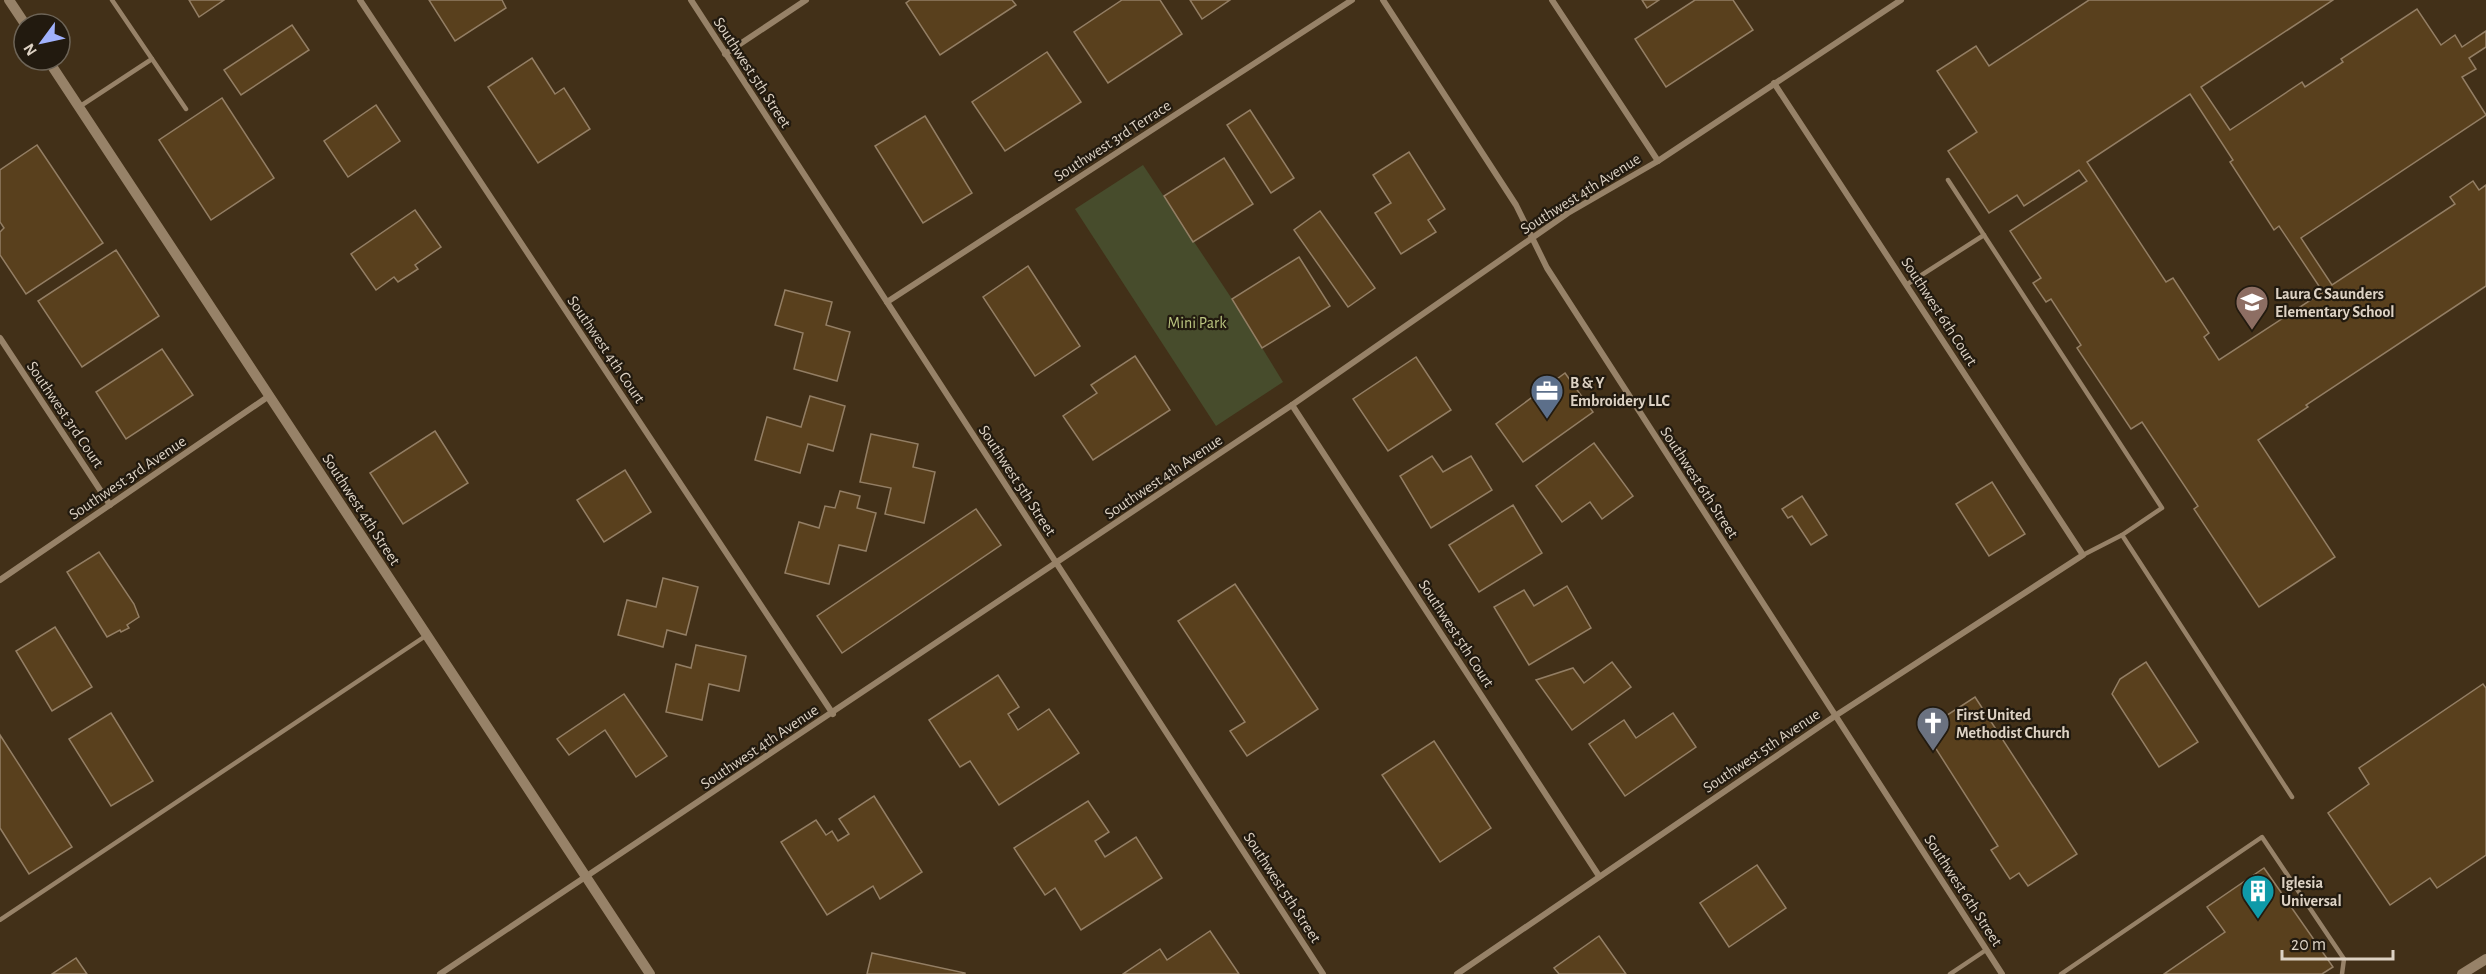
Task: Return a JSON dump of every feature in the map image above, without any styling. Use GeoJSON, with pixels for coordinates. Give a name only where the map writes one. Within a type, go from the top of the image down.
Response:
{"type":"FeatureCollection","features":[{"type":"Feature","properties":{"kind":"street","name":"Southwest 4th Court"},"geometry":{"type":"LineString","coordinates":[[360,0],[833,714]]}},
{"type":"Feature","properties":{"kind":"street","name":"Southwest 5th Street"},"geometry":{"type":"LineString","coordinates":[[691,0],[1323,974]]}},
{"type":"Feature","properties":{"kind":"street"},"geometry":{"type":"LineString","coordinates":[[725,54],[806,0]]}},
{"type":"Feature","properties":{"kind":"street","name":"Southwest 3rd Terrace"},"geometry":{"type":"LineString","coordinates":[[887,302],[1352,0]]}},
{"type":"Feature","properties":{"kind":"street","name":"Southwest 6th Street"},"geometry":{"type":"LineString","coordinates":[[1383,0],[1516,205],[1547,268],[2002,974]]}},
{"type":"Feature","properties":{"kind":"street"},"geometry":{"type":"LineString","coordinates":[[1552,0],[1658,160]]}},
{"type":"Feature","properties":{"kind":"street","name":"Southwest 4th Avenue"},"geometry":{"type":"LineString","coordinates":[[440,974],[1057,564],[1292,405],[1568,213],[1658,160],[1901,0]]}},
{"type":"Feature","properties":{"kind":"street","name":"Southwest 4th Street"},"geometry":{"type":"LineString","coordinates":[[56,72],[650,974]]}},
{"type":"Feature","properties":{"kind":"street","name":"Southwest 6th Court"},"geometry":{"type":"LineString","coordinates":[[1774,82],[2083,555]]}},
{"type":"Feature","properties":{"kind":"street","name":"Southwest 3rd Court"},"geometry":{"type":"LineString","coordinates":[[0,338],[111,505]]}},
{"type":"Feature","properties":{"kind":"street","name":"Southwest 3rd Avenue"},"geometry":{"type":"LineString","coordinates":[[0,580],[269,396]]}},
{"type":"Feature","properties":{"kind":"street","name":"Southwest 5th Court"},"geometry":{"type":"LineString","coordinates":[[1292,405],[1599,876]]}},
{"type":"Feature","properties":{"kind":"street","name":"Southwest 5th Avenue"},"geometry":{"type":"LineString","coordinates":[[1457,974],[1834,716],[2083,555]]}},
{"type":"Feature","properties":{"kind":"street"},"geometry":{"type":"LineString","coordinates":[[2462,974],[2486,958]]}},
{"type":"Feature","properties":{"kind":"lane"},"geometry":{"type":"LineString","coordinates":[[112,0],[186,110]]}},
{"type":"Feature","properties":{"kind":"lane"},"geometry":{"type":"LineString","coordinates":[[79,107],[152,59]]}},
{"type":"Feature","properties":{"kind":"lane"},"geometry":{"type":"LineString","coordinates":[[1948,180],[2162,508],[2121,535],[2083,555]]}},
{"type":"Feature","properties":{"kind":"lane"},"geometry":{"type":"LineString","coordinates":[[1906,285],[1984,235]]}},
{"type":"Feature","properties":{"kind":"lane"},"geometry":{"type":"LineString","coordinates":[[2121,535],[2292,797]]}},
{"type":"Feature","properties":{"kind":"lane"},"geometry":{"type":"LineString","coordinates":[[0,920],[427,635]]}},
{"type":"Feature","properties":{"kind":"lane"},"geometry":{"type":"LineString","coordinates":[[2061,974],[2262,837],[2344,959],[2342,974]]}},
{"type":"Feature","properties":{"kind":"lane"},"geometry":{"type":"LineString","coordinates":[[1950,974],[1986,950]]}},
{"type":"Feature","properties":{"kind":"green space","name":"Mini Park"},"geometry":{"type":"Polygon","coordinates":[[[1143,165],[1232,299],[1283,382],[1216,426],[1075,209],[1143,165]]]}},
{"type":"Feature","properties":{"kind":"building"},"geometry":{"type":"Polygon","coordinates":[[[189,0],[224,0],[199,17],[189,0]]]}},
{"type":"Feature","properties":{"kind":"building"},"geometry":{"type":"Polygon","coordinates":[[[429,0],[502,0],[506,8],[455,41],[429,0]]]}},
{"type":"Feature","properties":{"kind":"building"},"geometry":{"type":"Polygon","coordinates":[[[910,0],[1012,0],[1016,5],[940,55],[906,3],[910,0]]]}},
{"type":"Feature","properties":{"kind":"building"},"geometry":{"type":"Polygon","coordinates":[[[1122,0],[1160,0],[1182,34],[1108,83],[1074,32],[1122,0]]]}},
{"type":"Feature","properties":{"kind":"building"},"geometry":{"type":"Polygon","coordinates":[[[1190,0],[1230,0],[1202,19],[1190,0]]]}},
{"type":"Feature","properties":{"kind":"building"},"geometry":{"type":"Polygon","coordinates":[[[1642,0],[1659,0],[1647,8],[1642,0]]]}},
{"type":"Feature","properties":{"kind":"building"},"geometry":{"type":"Polygon","coordinates":[[[1695,0],[1733,0],[1753,30],[1666,87],[1635,39],[1695,0]]]}},
{"type":"Feature","properties":{"kind":"building"},"geometry":{"type":"Polygon","coordinates":[[[2089,0],[2333,0],[2201,87],[2230,130],[2302,82],[2305,87],[2343,62],[2341,59],[2417,9],[2441,45],[2455,35],[2462,47],[2486,31],[2486,47],[2469,58],[2476,69],[2462,77],[2486,115],[2301,238],[2332,285],[2455,204],[2450,197],[2473,181],[2479,190],[2486,185],[2486,286],[2306,405],[2308,407],[2258,440],[2335,557],[2259,607],[2194,509],[2198,506],[2142,422],[2131,429],[2077,348],[2081,345],[2051,299],[2046,302],[2033,283],[2041,278],[2010,231],[2087,181],[2079,170],[2024,206],[2017,195],[1989,213],[1948,151],[1977,132],[1937,71],[1976,46],[1989,66],[2089,0]],[[2190,94],[2087,162],[2166,282],[2173,278],[2209,333],[2204,337],[2219,360],[2323,292],[2279,226],[2274,230],[2230,162],[2233,160],[2190,94]]]}},
{"type":"Feature","properties":{"kind":"building"},"geometry":{"type":"Polygon","coordinates":[[[292,25],[309,50],[241,95],[224,70],[292,25]]]}},
{"type":"Feature","properties":{"kind":"building"},"geometry":{"type":"Polygon","coordinates":[[[1047,52],[1081,102],[1005,151],[972,102],[1047,52]]]}},
{"type":"Feature","properties":{"kind":"building"},"geometry":{"type":"Polygon","coordinates":[[[532,58],[555,94],[564,88],[590,129],[538,163],[488,87],[532,58]]]}},
{"type":"Feature","properties":{"kind":"building"},"geometry":{"type":"Polygon","coordinates":[[[222,98],[274,178],[211,220],[159,140],[222,98]]]}},
{"type":"Feature","properties":{"kind":"building"},"geometry":{"type":"Polygon","coordinates":[[[376,105],[400,141],[348,177],[324,141],[376,105]]]}},
{"type":"Feature","properties":{"kind":"building"},"geometry":{"type":"Polygon","coordinates":[[[1250,110],[1294,178],[1271,193],[1227,125],[1250,110]]]}},
{"type":"Feature","properties":{"kind":"building"},"geometry":{"type":"Polygon","coordinates":[[[925,116],[972,193],[923,223],[875,146],[925,116]]]}},
{"type":"Feature","properties":{"kind":"building"},"geometry":{"type":"Polygon","coordinates":[[[37,145],[103,243],[26,294],[0,255],[0,232],[4,228],[0,222],[0,170],[37,145]]]}},
{"type":"Feature","properties":{"kind":"building"},"geometry":{"type":"Polygon","coordinates":[[[1409,152],[1445,209],[1428,220],[1436,232],[1401,254],[1375,213],[1391,203],[1373,175],[1409,152]]]}},
{"type":"Feature","properties":{"kind":"building"},"geometry":{"type":"Polygon","coordinates":[[[1224,158],[1253,204],[1193,242],[1164,196],[1224,158]]]}},
{"type":"Feature","properties":{"kind":"building"},"geometry":{"type":"Polygon","coordinates":[[[415,210],[441,247],[415,265],[418,269],[398,282],[394,277],[376,290],[351,254],[415,210]]]}},
{"type":"Feature","properties":{"kind":"building"},"geometry":{"type":"Polygon","coordinates":[[[1320,211],[1375,288],[1348,307],[1294,230],[1320,211]]]}},
{"type":"Feature","properties":{"kind":"building"},"geometry":{"type":"Polygon","coordinates":[[[116,250],[159,316],[82,367],[38,301],[116,250]]]}},
{"type":"Feature","properties":{"kind":"building"},"geometry":{"type":"Polygon","coordinates":[[[1299,257],[1330,306],[1262,348],[1232,299],[1299,257]]]}},
{"type":"Feature","properties":{"kind":"building"},"geometry":{"type":"Polygon","coordinates":[[[1028,266],[1080,346],[1035,376],[983,297],[1028,266]]]}},
{"type":"Feature","properties":{"kind":"building"},"geometry":{"type":"Polygon","coordinates":[[[785,290],[832,302],[826,325],[850,332],[837,381],[794,369],[803,333],[775,325],[785,290]]]}},
{"type":"Feature","properties":{"kind":"building"},"geometry":{"type":"Polygon","coordinates":[[[162,349],[193,395],[126,439],[96,392],[162,349]]]}},
{"type":"Feature","properties":{"kind":"building"},"geometry":{"type":"Polygon","coordinates":[[[1135,356],[1170,410],[1093,460],[1063,416],[1097,393],[1091,385],[1135,356]]]}},
{"type":"Feature","properties":{"kind":"building"},"geometry":{"type":"Polygon","coordinates":[[[1416,357],[1451,410],[1388,451],[1353,399],[1416,357]]]}},
{"type":"Feature","properties":{"kind":"building"},"geometry":{"type":"Polygon","coordinates":[[[1565,373],[1593,412],[1523,462],[1496,424],[1565,373]]]}},
{"type":"Feature","properties":{"kind":"building"},"geometry":{"type":"Polygon","coordinates":[[[810,396],[845,406],[833,451],[808,444],[800,473],[755,460],[767,417],[801,427],[810,396]]]}},
{"type":"Feature","properties":{"kind":"building"},"geometry":{"type":"Polygon","coordinates":[[[435,431],[468,483],[403,524],[370,473],[435,431]]]}},
{"type":"Feature","properties":{"kind":"building"},"geometry":{"type":"Polygon","coordinates":[[[871,434],[918,444],[913,467],[935,472],[924,523],[885,514],[891,488],[860,482],[871,434]]]}},
{"type":"Feature","properties":{"kind":"building"},"geometry":{"type":"Polygon","coordinates":[[[1594,443],[1633,496],[1602,519],[1590,502],[1562,522],[1536,486],[1594,443]]]}},
{"type":"Feature","properties":{"kind":"building"},"geometry":{"type":"Polygon","coordinates":[[[1432,456],[1443,472],[1471,456],[1492,490],[1431,528],[1400,476],[1432,456]]]}},
{"type":"Feature","properties":{"kind":"building"},"geometry":{"type":"Polygon","coordinates":[[[625,470],[651,512],[604,542],[577,500],[625,470]]]}},
{"type":"Feature","properties":{"kind":"building"},"geometry":{"type":"Polygon","coordinates":[[[1992,482],[2025,534],[1989,556],[1956,504],[1992,482]]]}},
{"type":"Feature","properties":{"kind":"building"},"geometry":{"type":"Polygon","coordinates":[[[840,491],[860,496],[857,508],[876,513],[866,551],[839,545],[829,584],[785,573],[799,522],[819,528],[825,506],[835,508],[840,491]]]}},
{"type":"Feature","properties":{"kind":"building"},"geometry":{"type":"Polygon","coordinates":[[[1802,496],[1827,535],[1811,545],[1792,516],[1788,518],[1782,509],[1802,496]]]}},
{"type":"Feature","properties":{"kind":"building"},"geometry":{"type":"Polygon","coordinates":[[[1513,505],[1542,553],[1479,592],[1449,545],[1513,505]]]}},
{"type":"Feature","properties":{"kind":"building"},"geometry":{"type":"Polygon","coordinates":[[[976,509],[1001,545],[842,653],[817,616],[976,509]]]}},
{"type":"Feature","properties":{"kind":"building"},"geometry":{"type":"Polygon","coordinates":[[[99,552],[134,604],[139,617],[127,625],[129,628],[107,637],[67,572],[99,552]]]}},
{"type":"Feature","properties":{"kind":"building"},"geometry":{"type":"Polygon","coordinates":[[[663,578],[698,587],[686,635],[667,630],[663,647],[618,635],[627,600],[656,607],[663,578]]]}},
{"type":"Feature","properties":{"kind":"building"},"geometry":{"type":"Polygon","coordinates":[[[1235,584],[1318,709],[1247,756],[1230,731],[1245,722],[1178,621],[1235,584]]]}},
{"type":"Feature","properties":{"kind":"building"},"geometry":{"type":"Polygon","coordinates":[[[1567,586],[1591,628],[1529,665],[1494,607],[1524,590],[1534,606],[1567,586]]]}},
{"type":"Feature","properties":{"kind":"building"},"geometry":{"type":"Polygon","coordinates":[[[55,627],[92,687],[52,711],[16,651],[55,627]]]}},
{"type":"Feature","properties":{"kind":"building"},"geometry":{"type":"Polygon","coordinates":[[[696,645],[746,656],[739,691],[709,684],[702,720],[666,712],[676,664],[691,668],[696,645]]]}},
{"type":"Feature","properties":{"kind":"building"},"geometry":{"type":"Polygon","coordinates":[[[1612,662],[1631,687],[1572,730],[1536,680],[1573,668],[1584,683],[1612,662]]]}},
{"type":"Feature","properties":{"kind":"building"},"geometry":{"type":"Polygon","coordinates":[[[2146,662],[2198,742],[2159,767],[2112,694],[2120,679],[2146,662]]]}},
{"type":"Feature","properties":{"kind":"building"},"geometry":{"type":"Polygon","coordinates":[[[998,675],[1019,707],[1008,714],[1018,730],[1049,709],[1079,753],[999,805],[970,761],[960,767],[929,720],[998,675]]]}},
{"type":"Feature","properties":{"kind":"building"},"geometry":{"type":"Polygon","coordinates":[[[2483,684],[2486,688],[2486,855],[2437,888],[2430,878],[2390,905],[2328,813],[2369,784],[2359,768],[2483,684]]]}},
{"type":"Feature","properties":{"kind":"building"},"geometry":{"type":"Polygon","coordinates":[[[624,694],[667,756],[636,777],[605,730],[569,755],[557,739],[624,694]]]}},
{"type":"Feature","properties":{"kind":"building"},"geometry":{"type":"Polygon","coordinates":[[[1975,697],[2077,854],[2028,886],[2019,873],[2010,879],[1991,850],[1998,846],[1924,730],[1975,697]]]}},
{"type":"Feature","properties":{"kind":"building"},"geometry":{"type":"Polygon","coordinates":[[[111,713],[153,781],[111,806],[69,739],[111,713]]]}},
{"type":"Feature","properties":{"kind":"building"},"geometry":{"type":"Polygon","coordinates":[[[1673,713],[1696,747],[1625,796],[1589,744],[1624,720],[1636,738],[1673,713]]]}},
{"type":"Feature","properties":{"kind":"building"},"geometry":{"type":"Polygon","coordinates":[[[0,735],[72,847],[29,874],[0,828],[0,735]]]}},
{"type":"Feature","properties":{"kind":"building"},"geometry":{"type":"Polygon","coordinates":[[[1434,741],[1491,828],[1440,862],[1382,775],[1434,741]]]}},
{"type":"Feature","properties":{"kind":"building"},"geometry":{"type":"Polygon","coordinates":[[[874,796],[922,872],[880,899],[873,886],[827,915],[781,842],[816,820],[826,835],[832,831],[838,841],[849,834],[839,819],[874,796]]]}},
{"type":"Feature","properties":{"kind":"building"},"geometry":{"type":"Polygon","coordinates":[[[1088,801],[1109,832],[1095,841],[1105,857],[1136,837],[1162,878],[1081,930],[1055,888],[1045,895],[1014,848],[1088,801]]]}},
{"type":"Feature","properties":{"kind":"building"},"geometry":{"type":"Polygon","coordinates":[[[1757,865],[1786,908],[1729,947],[1700,903],[1757,865]]]}},
{"type":"Feature","properties":{"kind":"building","name":"Iglesia Universal"},"geometry":{"type":"Polygon","coordinates":[[[2264,868],[2333,967],[2322,974],[2164,974],[2225,932],[2207,907],[2264,868]]]}},
{"type":"Feature","properties":{"kind":"building"},"geometry":{"type":"Polygon","coordinates":[[[1210,931],[1239,974],[1123,974],[1160,949],[1167,960],[1210,931]]]}},
{"type":"Feature","properties":{"kind":"building"},"geometry":{"type":"Polygon","coordinates":[[[1599,936],[1626,974],[1559,974],[1554,968],[1599,936]]]}},
{"type":"Feature","properties":{"kind":"building"},"geometry":{"type":"Polygon","coordinates":[[[872,953],[965,973],[965,974],[867,974],[872,953]]]}},
{"type":"Feature","properties":{"kind":"building"},"geometry":{"type":"Polygon","coordinates":[[[76,958],[87,974],[52,974],[76,958]]]}},
{"type":"Feature","properties":{"kind":"place","name":"Laura C Saunders Elementary School"},"geometry":{"type":"Point","coordinates":[2252,331]}},
{"type":"Feature","properties":{"kind":"place","name":"B & Y Embroidery LLC"},"geometry":{"type":"Point","coordinates":[1547,420]}},
{"type":"Feature","properties":{"kind":"place","name":"First United Methodist Church"},"geometry":{"type":"Point","coordinates":[1933,752]}},
{"type":"Feature","properties":{"kind":"place","name":"Iglesia Universal"},"geometry":{"type":"Point","coordinates":[2258,920]}}]}
